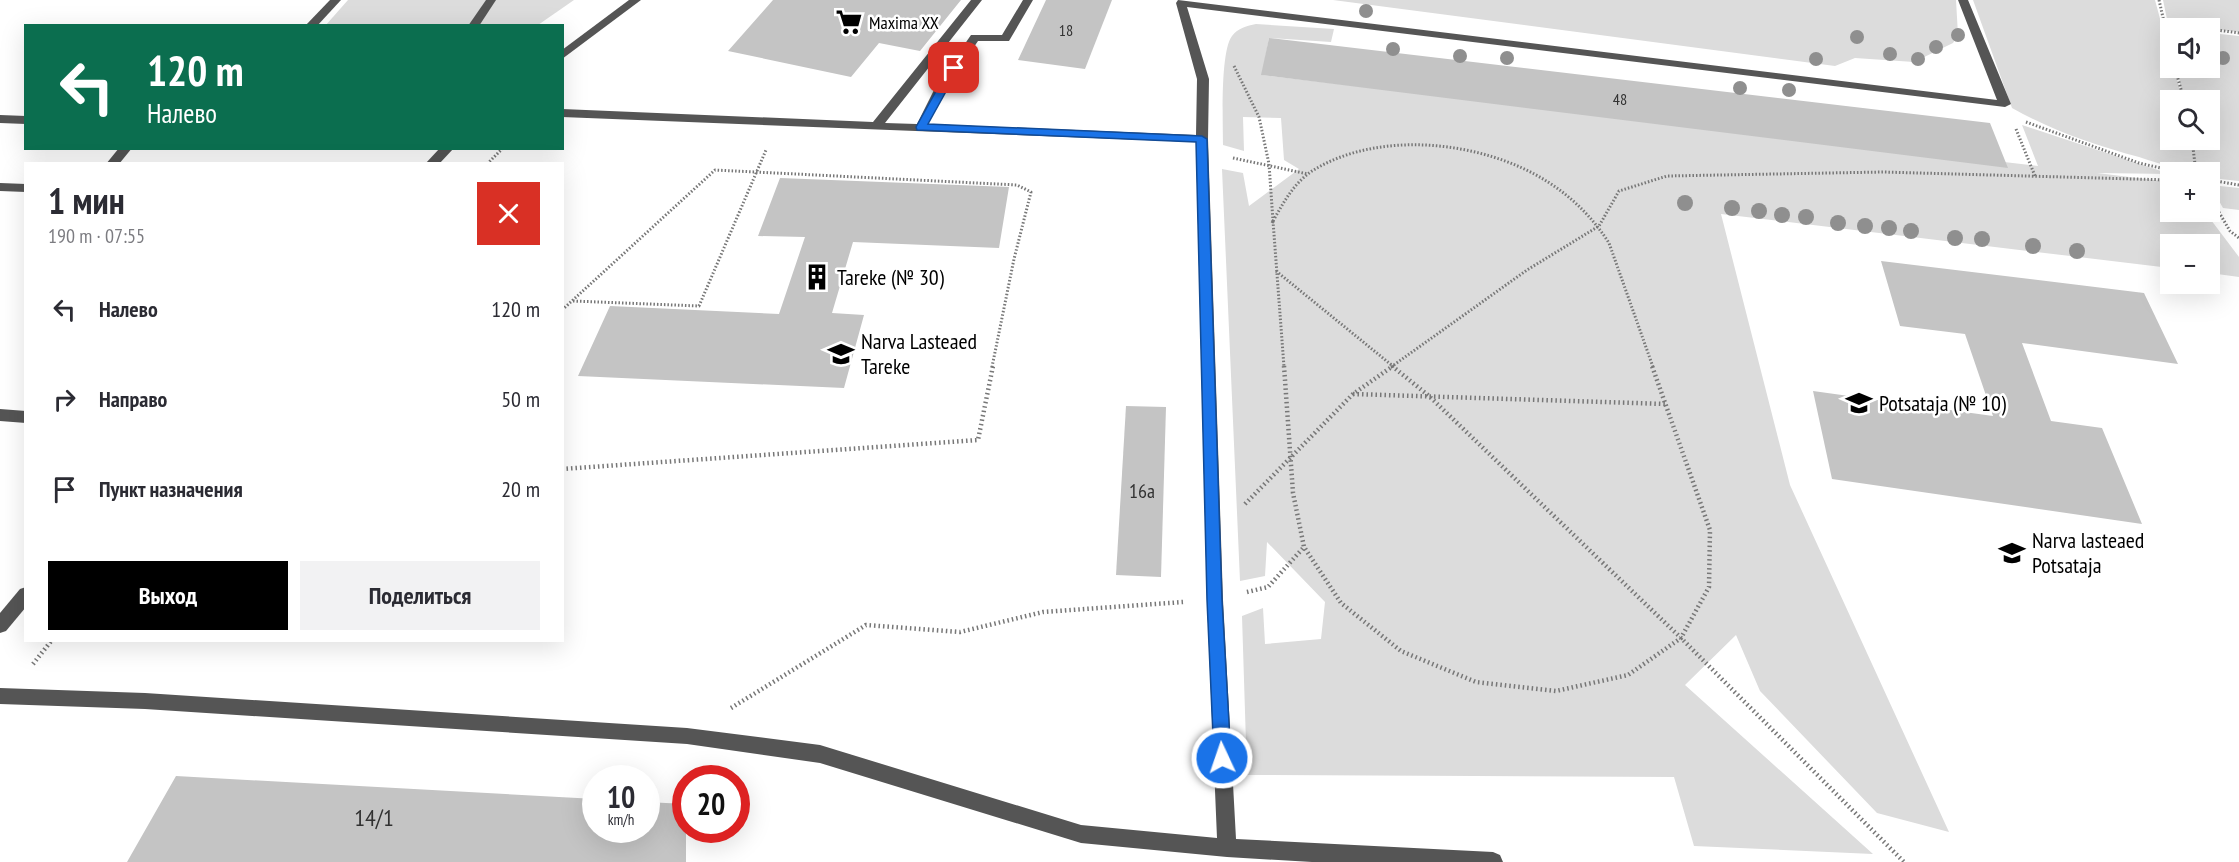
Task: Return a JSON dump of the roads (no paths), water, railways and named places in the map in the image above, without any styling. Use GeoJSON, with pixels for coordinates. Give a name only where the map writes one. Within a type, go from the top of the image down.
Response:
{"type":"FeatureCollection","features":[{"type":"Feature","properties":{"kind":"street"},"geometry":{"type":"LineString","coordinates":[[312,24],[336,0]]}},
{"type":"Feature","properties":{"kind":"street"},"geometry":{"type":"LineString","coordinates":[[474,24],[491,0]]}},
{"type":"Feature","properties":{"kind":"street"},"geometry":{"type":"LineString","coordinates":[[564,54],[636,0]]}},
{"type":"Feature","properties":{"kind":"street"},"geometry":{"type":"LineString","coordinates":[[876,126],[976,0]]}},
{"type":"Feature","properties":{"kind":"street"},"geometry":{"type":"LineString","coordinates":[[921,127],[943,84],[975,37],[1005,39],[1028,0]]}},
{"type":"Feature","properties":{"kind":"street"},"geometry":{"type":"LineString","coordinates":[[1227,848],[1215,600],[1202,146],[1203,79],[1182,2],[2007,109],[1963,0]]}},
{"type":"Feature","properties":{"kind":"street"},"geometry":{"type":"LineString","coordinates":[[564,113],[921,127],[1202,146]]}},
{"type":"Feature","properties":{"kind":"street"},"geometry":{"type":"LineString","coordinates":[[0,119],[24,120]]}},
{"type":"Feature","properties":{"kind":"street"},"geometry":{"type":"LineString","coordinates":[[114,162],[124,150]]}},
{"type":"Feature","properties":{"kind":"street"},"geometry":{"type":"LineString","coordinates":[[433,162],[446,150]]}},
{"type":"Feature","properties":{"kind":"street"},"geometry":{"type":"LineString","coordinates":[[0,187],[24,188]]}},
{"type":"Feature","properties":{"kind":"street"},"geometry":{"type":"LineString","coordinates":[[0,416],[24,417]]}},
{"type":"Feature","properties":{"kind":"street"},"geometry":{"type":"LineString","coordinates":[[0,626],[24,596]]}},
{"type":"Feature","properties":{"kind":"street"},"geometry":{"type":"LineString","coordinates":[[0,696],[145,701],[687,736],[820,754],[1081,834],[1227,848],[1493,862]]}},
{"type":"Feature","properties":{"kind":"place","name":"Maxima XX"},"geometry":{"type":"Point","coordinates":[849,22]}},
{"type":"Feature","properties":{"kind":"place","name":"Tareke (№ 30)"},"geometry":{"type":"Point","coordinates":[817,277]}},
{"type":"Feature","properties":{"kind":"place","name":"Narva Lasteaed Tareke"},"geometry":{"type":"Point","coordinates":[841,354]}},
{"type":"Feature","properties":{"kind":"place","name":"Potsataja (№ 10)"},"geometry":{"type":"Point","coordinates":[1859,403]}},
{"type":"Feature","properties":{"kind":"place","name":"Narva lasteaed Potsataja"},"geometry":{"type":"Point","coordinates":[2012,553]}}]}
